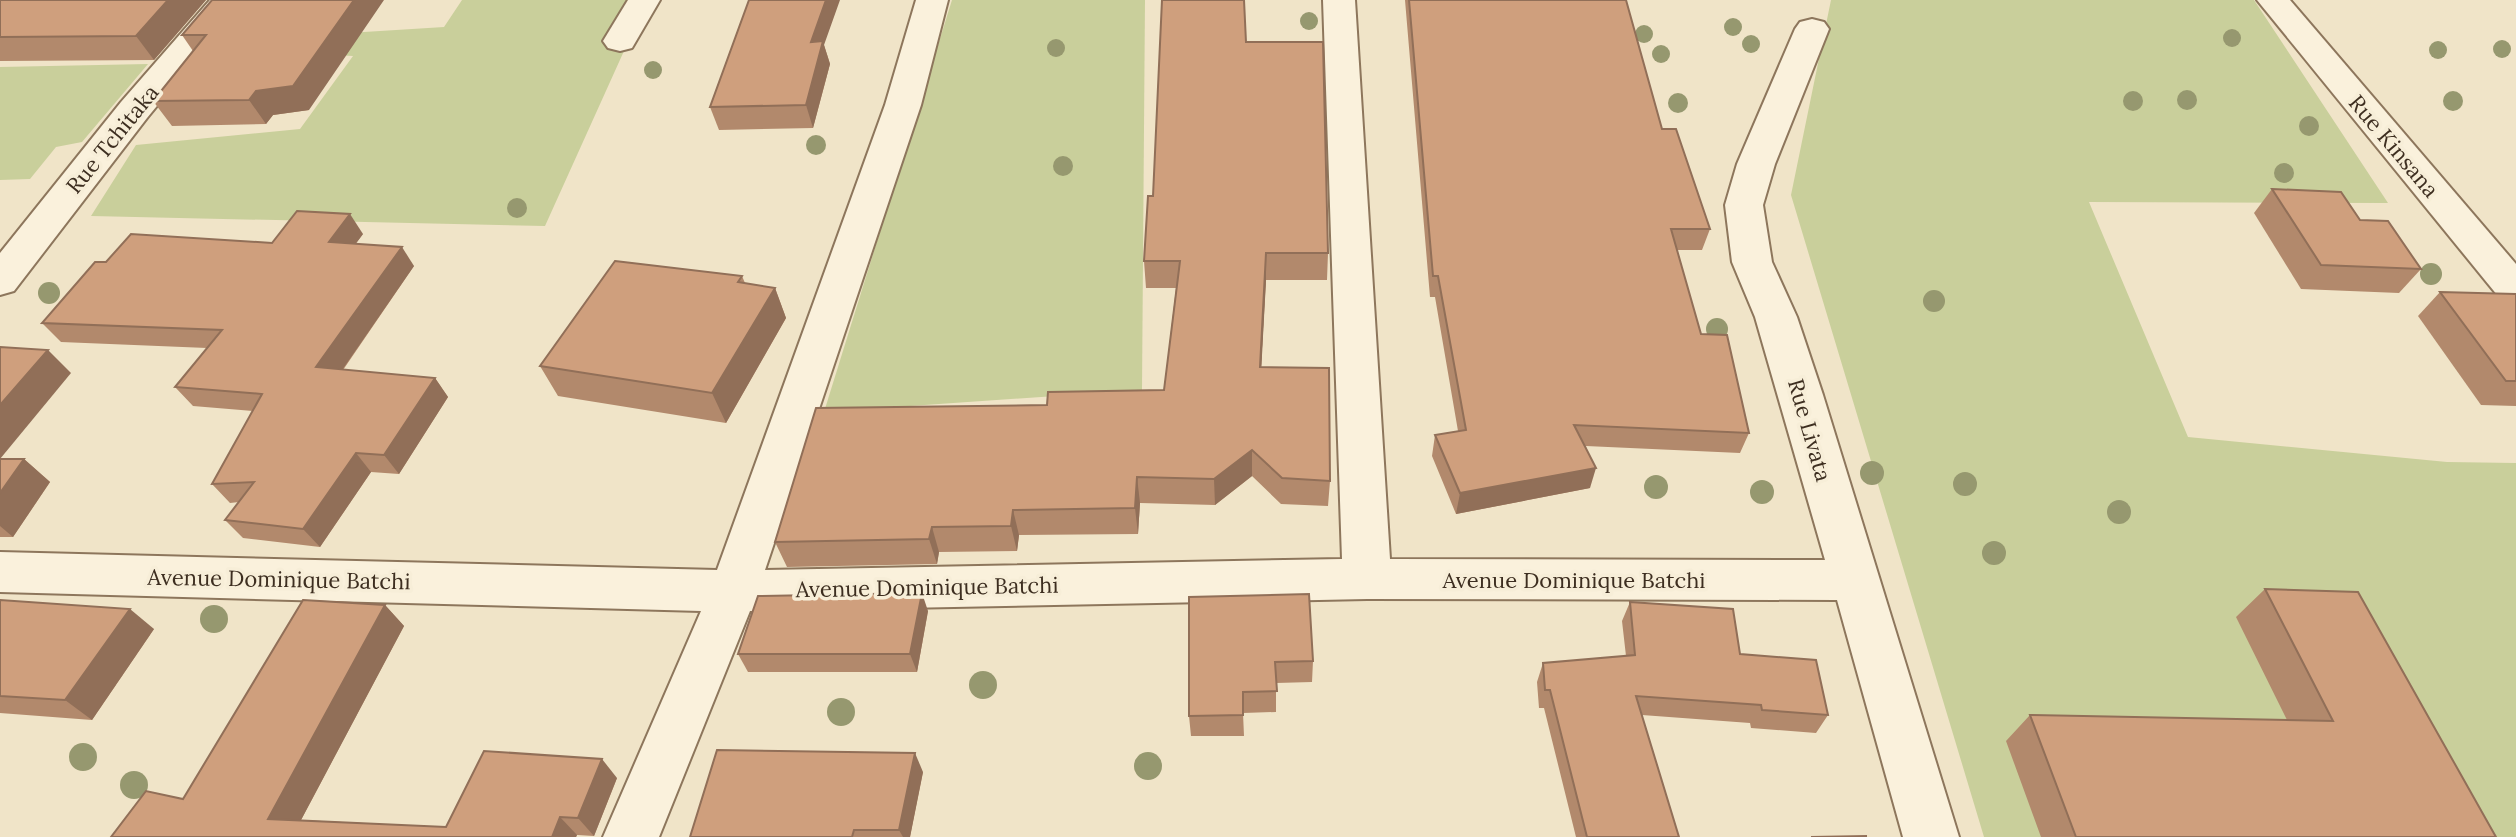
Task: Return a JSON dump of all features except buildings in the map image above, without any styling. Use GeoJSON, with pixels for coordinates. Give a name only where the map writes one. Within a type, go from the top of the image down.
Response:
{"type":"FeatureCollection","features":[{"type":"Feature","properties":{"kind":"street","name":"Rue Tchitaka"},"geometry":{"type":"LineString","coordinates":[[0,281],[134,110],[228,0]]}},
{"type":"Feature","properties":{"kind":"street"},"geometry":{"type":"LineString","coordinates":[[620,41],[644,0]]}},
{"type":"Feature","properties":{"kind":"street"},"geometry":{"type":"LineString","coordinates":[[631,837],[734,591],[903,105],[932,0]]}},
{"type":"Feature","properties":{"kind":"street"},"geometry":{"type":"LineString","coordinates":[[1339,0],[1367,579]]}},
{"type":"Feature","properties":{"kind":"street","name":"Rue Kinsana"},"geometry":{"type":"LineString","coordinates":[[2273,0],[2516,291]]}},
{"type":"Feature","properties":{"kind":"street","name":"Rue Livata"},"geometry":{"type":"LineString","coordinates":[[1812,29],[1756,164],[1744,205],[1752,262],[1776,317],[1797,382],[1931,837]]}},
{"type":"Feature","properties":{"kind":"street","name":"Avenue Dominique Batchi"},"geometry":{"type":"LineString","coordinates":[[0,572],[734,591],[1367,579],[1853,580]]}},
{"type":"Feature","properties":{"kind":"green space"},"geometry":{"type":"Polygon","coordinates":[[[462,0],[647,0],[545,226],[91,216],[136,145],[300,129],[353,56],[218,49],[348,33],[444,27],[462,0]]]}},
{"type":"Feature","properties":{"kind":"green space"},"geometry":{"type":"Polygon","coordinates":[[[952,0],[1145,0],[1142,390],[824,412],[952,0]]]}},
{"type":"Feature","properties":{"kind":"green space"},"geometry":{"type":"Polygon","coordinates":[[[1831,0],[2254,0],[2388,203],[2089,202],[2188,437],[2447,462],[2516,463],[2516,837],[1984,837],[1791,195],[1831,0]]]}},
{"type":"Feature","properties":{"kind":"green space"},"geometry":{"type":"Polygon","coordinates":[[[148,64],[82,142],[56,147],[30,179],[0,180],[0,67],[148,64]]]}}]}
